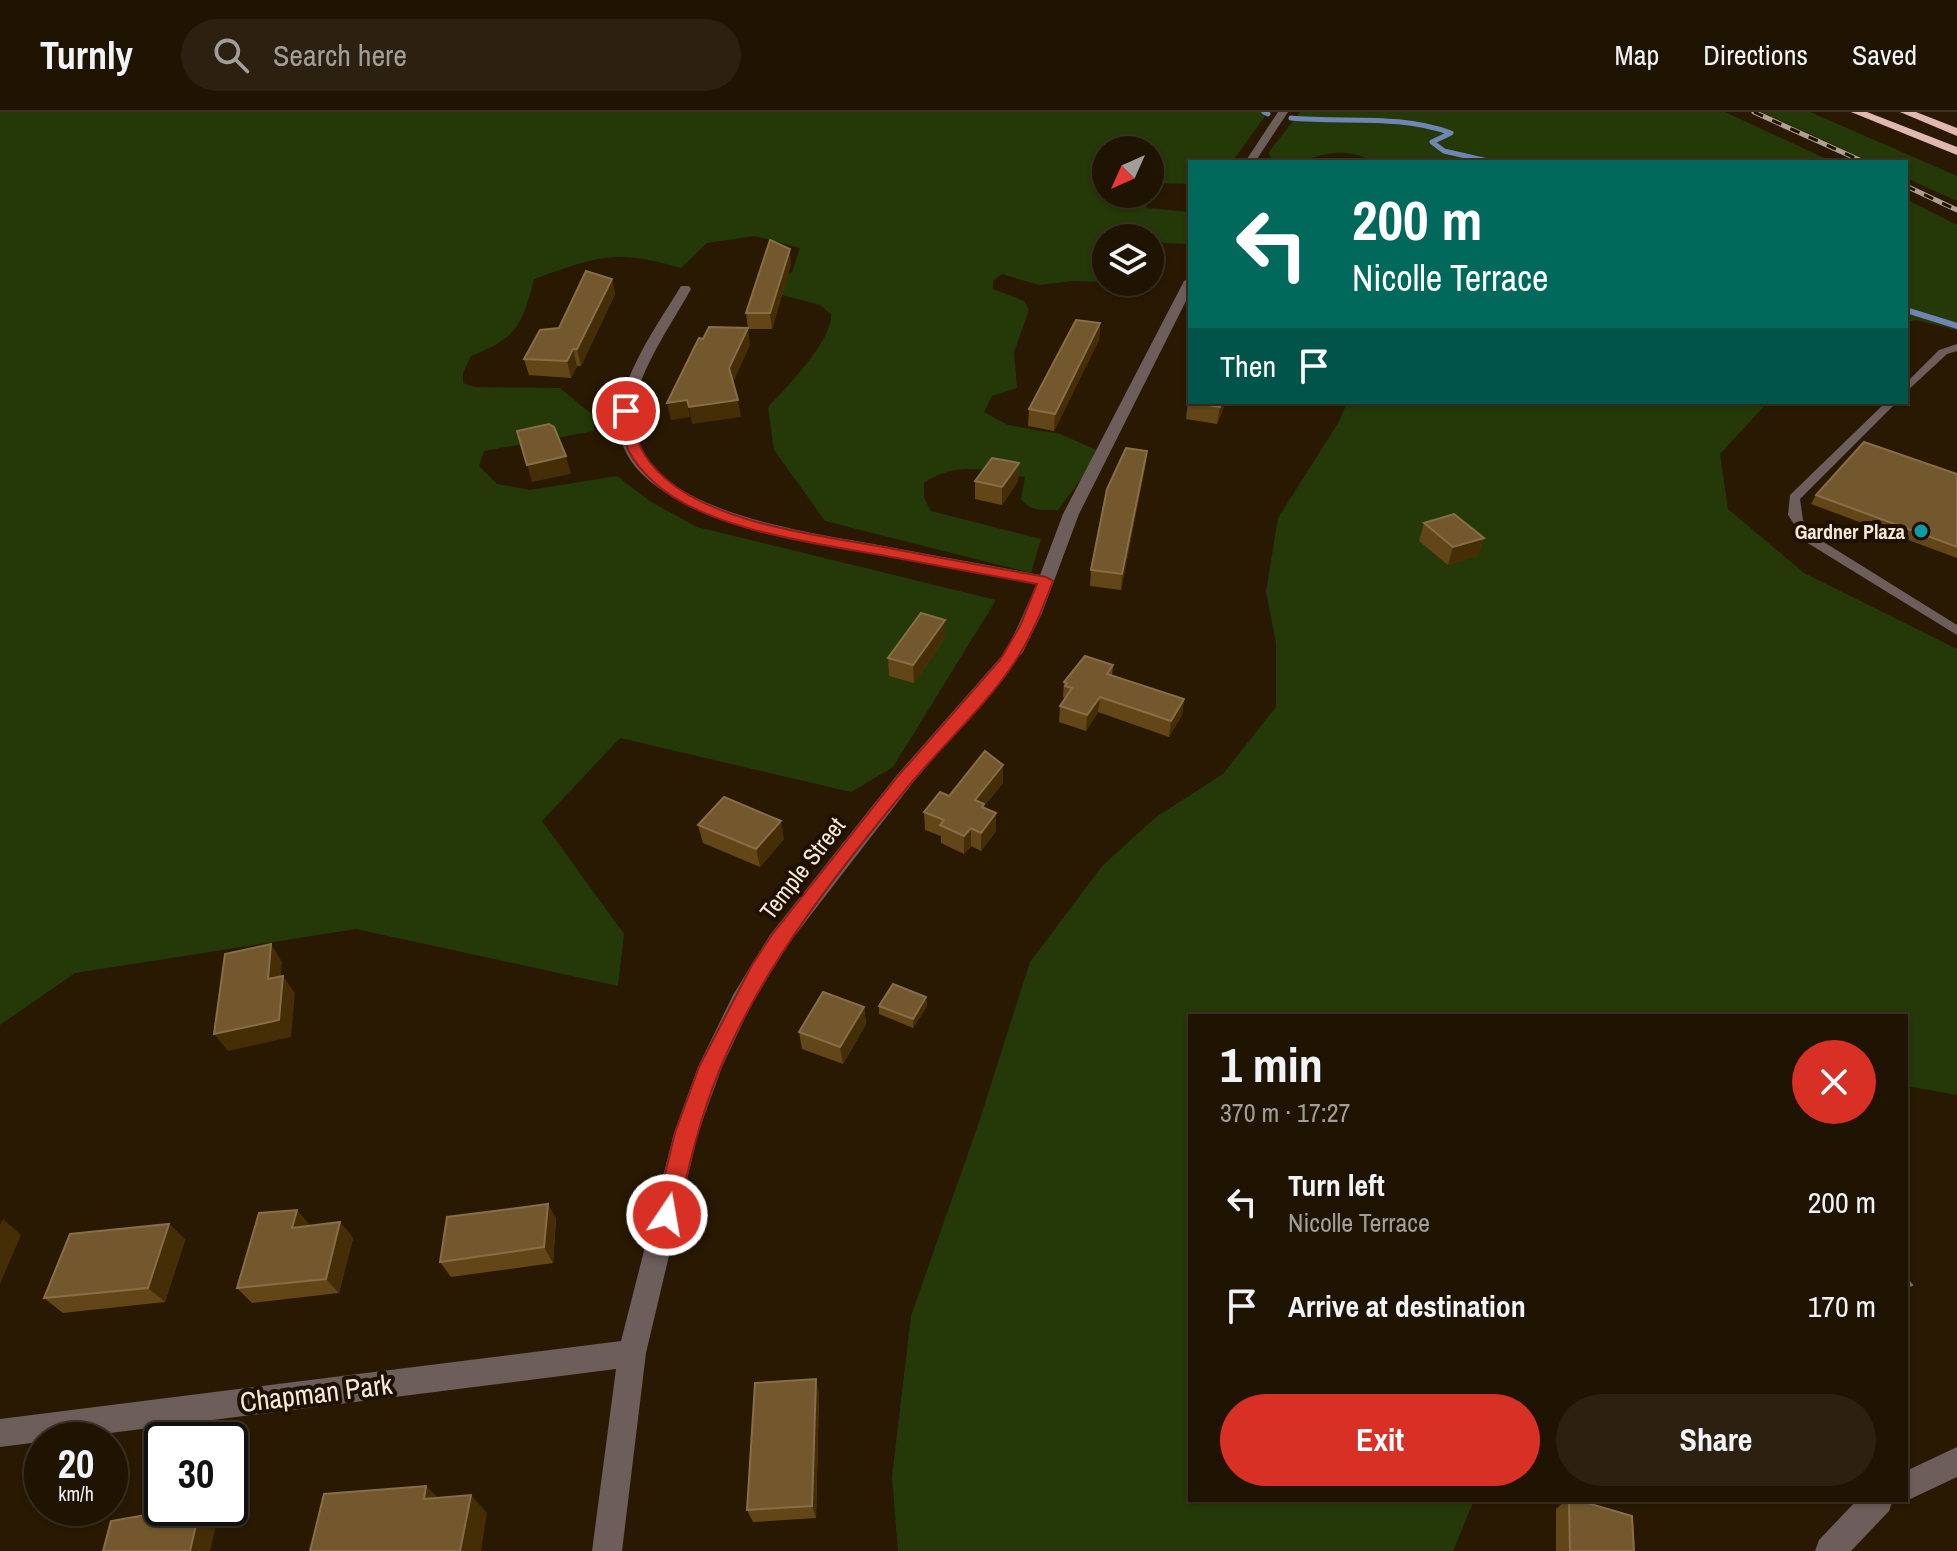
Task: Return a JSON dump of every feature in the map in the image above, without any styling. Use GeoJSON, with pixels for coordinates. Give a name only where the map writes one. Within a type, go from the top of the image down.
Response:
{"type":"FeatureCollection","features":[{"type":"Feature","properties":{"kind":"highway"},"geometry":{"type":"LineString","coordinates":[[1857,112],[1957,152]]}},
{"type":"Feature","properties":{"kind":"highway"},"geometry":{"type":"LineString","coordinates":[[1907,112],[1957,130]]}},
{"type":"Feature","properties":{"kind":"street"},"geometry":{"type":"LineString","coordinates":[[1251,160],[1283,112]]}},
{"type":"Feature","properties":{"kind":"street","name":"Temple Street"},"geometry":{"type":"LineString","coordinates":[[607,1551],[632,1353],[686,1133],[710,1067],[741,1002],[778,941],[904,780],[1006,663],[1027,626],[1071,514],[1188,285]]}},
{"type":"Feature","properties":{"kind":"street"},"geometry":{"type":"LineString","coordinates":[[685,289],[635,384],[626,411],[629,443],[663,484],[722,516],[753,526],[1046,581]]}},
{"type":"Feature","properties":{"kind":"street","name":"Chapman Park"},"geometry":{"type":"LineString","coordinates":[[0,1433],[632,1353]]}},
{"type":"Feature","properties":{"kind":"street"},"geometry":{"type":"LineString","coordinates":[[1908,1485],[1957,1462]]}},
{"type":"Feature","properties":{"kind":"street"},"geometry":{"type":"LineString","coordinates":[[1830,1551],[1876,1502]]}},
{"type":"Feature","properties":{"kind":"lane"},"geometry":{"type":"LineString","coordinates":[[1908,387],[1943,352],[1957,347]]}},
{"type":"Feature","properties":{"kind":"lane"},"geometry":{"type":"LineString","coordinates":[[1890,404],[1794,498],[1792,511],[1799,527],[1810,539],[1957,631]]}},
{"type":"Feature","properties":{"kind":"green space"},"geometry":{"type":"Polygon","coordinates":[[[0,112],[1268,112],[1233,160],[1188,160],[1188,184],[1164,183],[1164,136],[1092,136],[1092,208],[1188,212],[1188,242],[1164,243],[1164,224],[1092,224],[1092,282],[1039,285],[1002,274],[993,281],[993,289],[1024,301],[1029,310],[1014,352],[1017,388],[992,396],[984,412],[1008,425],[1060,434],[1101,452],[1058,510],[1038,509],[1021,499],[1025,477],[985,470],[961,469],[937,476],[924,483],[924,498],[931,511],[1041,539],[1031,573],[825,521],[774,450],[768,407],[817,350],[830,325],[831,314],[820,305],[763,290],[771,282],[792,272],[800,248],[755,236],[707,243],[681,268],[639,258],[606,258],[534,279],[521,320],[515,329],[498,343],[471,356],[463,373],[463,383],[475,387],[560,388],[594,416],[594,431],[484,451],[479,466],[497,484],[530,490],[617,476],[651,502],[697,527],[996,600],[893,767],[851,792],[620,738],[542,821],[624,934],[618,986],[356,929],[75,973],[0,1025],[0,112]]]}},
{"type":"Feature","properties":{"kind":"green space"},"geometry":{"type":"Polygon","coordinates":[[[1300,112],[1725,112],[1829,160],[1371,160],[1359,155],[1332,153],[1299,160],[1280,160],[1272,159],[1268,153],[1300,112]]]}},
{"type":"Feature","properties":{"kind":"green space"},"geometry":{"type":"Polygon","coordinates":[[[1762,112],[1810,112],[1957,176],[1957,201],[1908,179],[1908,160],[1867,160],[1762,112]]]}},
{"type":"Feature","properties":{"kind":"green space"},"geometry":{"type":"Polygon","coordinates":[[[1908,200],[1957,225],[1957,330],[1916,320],[1908,322],[1908,200]]]}},
{"type":"Feature","properties":{"kind":"green space"},"geometry":{"type":"Polygon","coordinates":[[[1346,404],[1766,404],[1720,454],[1728,509],[1804,573],[1957,649],[1957,1095],[1908,1086],[1908,1014],[1188,1014],[1188,1502],[1473,1502],[1453,1551],[898,1551],[892,1477],[911,1316],[979,1122],[1030,962],[1102,866],[1156,817],[1223,774],[1276,707],[1276,643],[1266,592],[1278,518],[1340,420],[1346,404]]]}},
{"type":"Feature","properties":{"kind":"building"},"geometry":{"type":"Polygon","coordinates":[[[770,240],[790,249],[770,313],[746,313],[770,240]]]}},
{"type":"Feature","properties":{"kind":"building"},"geometry":{"type":"Polygon","coordinates":[[[586,271],[612,279],[577,349],[573,349],[567,361],[524,359],[540,330],[559,328],[586,271]]]}},
{"type":"Feature","properties":{"kind":"building"},"geometry":{"type":"Polygon","coordinates":[[[1076,320],[1100,323],[1055,414],[1029,409],[1076,320]]]}},
{"type":"Feature","properties":{"kind":"building"},"geometry":{"type":"Polygon","coordinates":[[[709,327],[748,328],[729,368],[738,400],[689,407],[687,400],[667,403],[699,338],[703,339],[709,327]]]}},
{"type":"Feature","properties":{"kind":"building"},"geometry":{"type":"Polygon","coordinates":[[[549,424],[554,427],[566,456],[527,465],[517,431],[549,424]]]}},
{"type":"Feature","properties":{"kind":"building","name":"Gardner Plaza"},"geometry":{"type":"Polygon","coordinates":[[[1864,442],[1957,474],[1957,547],[1816,495],[1864,442]]]}},
{"type":"Feature","properties":{"kind":"building"},"geometry":{"type":"Polygon","coordinates":[[[1126,448],[1147,451],[1122,574],[1091,570],[1107,489],[1126,448]]]}},
{"type":"Feature","properties":{"kind":"building"},"geometry":{"type":"Polygon","coordinates":[[[992,458],[1019,463],[1002,487],[975,481],[992,458]]]}},
{"type":"Feature","properties":{"kind":"building"},"geometry":{"type":"Polygon","coordinates":[[[1454,514],[1484,538],[1453,547],[1424,523],[1454,514]]]}},
{"type":"Feature","properties":{"kind":"building"},"geometry":{"type":"Polygon","coordinates":[[[921,613],[945,620],[913,665],[888,658],[921,613]]]}},
{"type":"Feature","properties":{"kind":"building"},"geometry":{"type":"Polygon","coordinates":[[[1085,656],[1113,665],[1107,674],[1184,699],[1171,721],[1100,697],[1087,715],[1060,706],[1072,688],[1065,686],[1067,683],[1064,682],[1085,656]]]}},
{"type":"Feature","properties":{"kind":"building"},"geometry":{"type":"Polygon","coordinates":[[[985,751],[1003,765],[975,800],[996,813],[981,833],[971,828],[964,836],[940,825],[944,820],[924,812],[940,792],[949,796],[985,751]]]}},
{"type":"Feature","properties":{"kind":"building"},"geometry":{"type":"Polygon","coordinates":[[[724,797],[781,821],[756,849],[698,825],[724,797]]]}},
{"type":"Feature","properties":{"kind":"building"},"geometry":{"type":"Polygon","coordinates":[[[271,944],[268,979],[283,976],[279,1020],[214,1034],[225,954],[271,944]]]}},
{"type":"Feature","properties":{"kind":"building"},"geometry":{"type":"Polygon","coordinates":[[[893,984],[926,997],[913,1019],[879,1006],[893,984]]]}},
{"type":"Feature","properties":{"kind":"building"},"geometry":{"type":"Polygon","coordinates":[[[823,992],[864,1007],[840,1047],[799,1032],[823,992]]]}},
{"type":"Feature","properties":{"kind":"building"},"geometry":{"type":"Polygon","coordinates":[[[548,1204],[544,1247],[440,1262],[447,1217],[548,1204]]]}},
{"type":"Feature","properties":{"kind":"building"},"geometry":{"type":"Polygon","coordinates":[[[297,1210],[292,1228],[340,1222],[326,1279],[237,1288],[259,1213],[297,1210]]]}},
{"type":"Feature","properties":{"kind":"building"},"geometry":{"type":"Polygon","coordinates":[[[169,1224],[148,1288],[44,1298],[70,1234],[169,1224]]]}},
{"type":"Feature","properties":{"kind":"building"},"geometry":{"type":"Polygon","coordinates":[[[816,1379],[812,1506],[747,1510],[755,1383],[816,1379]]]}},
{"type":"Feature","properties":{"kind":"building"},"geometry":{"type":"Polygon","coordinates":[[[426,1486],[424,1499],[471,1495],[460,1551],[310,1551],[324,1494],[426,1486]]]}},
{"type":"Feature","properties":{"kind":"building"},"geometry":{"type":"Polygon","coordinates":[[[1569,1502],[1584,1502],[1632,1516],[1634,1551],[1570,1551],[1569,1502]]]}},
{"type":"Feature","properties":{"kind":"building"},"geometry":{"type":"Polygon","coordinates":[[[144,1515],[144,1526],[196,1526],[190,1551],[103,1551],[110,1526],[128,1526],[128,1518],[144,1515]]]}},
{"type":"Feature","properties":{"kind":"waterway"},"geometry":{"type":"LineString","coordinates":[[1264,112],[1268,114]]}},
{"type":"Feature","properties":{"kind":"waterway"},"geometry":{"type":"LineString","coordinates":[[1291,118],[1392,121],[1431,127],[1451,133],[1432,142],[1444,151],[1483,160]]}},
{"type":"Feature","properties":{"kind":"waterway"},"geometry":{"type":"LineString","coordinates":[[1908,311],[1957,326]]}},
{"type":"Feature","properties":{"kind":"railway"},"geometry":{"type":"LineString","coordinates":[[1754,112],[1860,160]]}},
{"type":"Feature","properties":{"kind":"railway"},"geometry":{"type":"LineString","coordinates":[[1908,187],[1957,210]]}},
{"type":"Feature","properties":{"kind":"place","name":"Gardner Plaza"},"geometry":{"type":"Point","coordinates":[1921,531]}},
{"type":"Feature","properties":{"kind":"route"},"geometry":{"type":"LineString","coordinates":[[626,411],[629,443],[652,473],[663,484],[722,516],[798,536],[1046,581],[1034,613],[1006,663],[904,780],[778,941],[759,971],[710,1067],[686,1133],[667,1215]]}}]}
